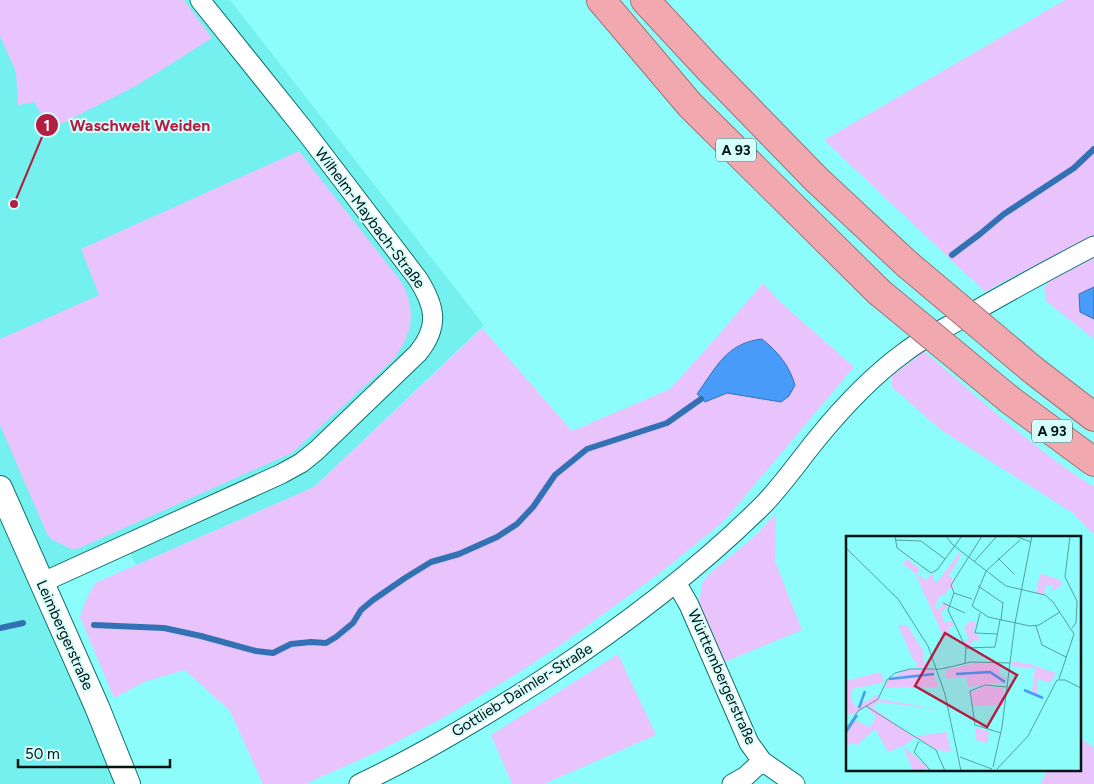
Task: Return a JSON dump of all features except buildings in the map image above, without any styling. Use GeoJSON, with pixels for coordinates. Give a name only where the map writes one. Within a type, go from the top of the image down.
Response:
{"type":"FeatureCollection","features":[{"type":"Feature","properties":{"kind":"highway","name":"A 93"},"geometry":{"type":"LineString","coordinates":[[600,0],[690,105],[879,292],[1010,400],[1094,462]]}},
{"type":"Feature","properties":{"kind":"highway","name":"A 93"},"geometry":{"type":"LineString","coordinates":[[645,0],[816,179],[907,264],[1033,370],[1094,417]]}},
{"type":"Feature","properties":{"kind":"street","name":"Wilhelm-Maybach-Straße"},"geometry":{"type":"LineString","coordinates":[[41,583],[281,474],[301,463],[316,451],[418,353],[426,343],[431,329],[433,317],[432,304],[418,279],[200,0]]}},
{"type":"Feature","properties":{"kind":"street","name":"Gottlieb-Daimler-Straße"},"geometry":{"type":"LineString","coordinates":[[359,784],[443,740],[523,692],[612,632],[677,584],[722,544],[790,475],[816,440],[844,408],[873,379],[906,351],[1094,246]]}},
{"type":"Feature","properties":{"kind":"street","name":"Leimbergerstraße"},"geometry":{"type":"LineString","coordinates":[[0,488],[94,699],[128,784]]}},
{"type":"Feature","properties":{"kind":"street","name":"Württembergerstraße"},"geometry":{"type":"LineString","coordinates":[[677,584],[689,604],[749,743],[762,760],[795,784]]}},
{"type":"Feature","properties":{"kind":"street"},"geometry":{"type":"LineString","coordinates":[[732,784],[746,776],[762,760]]}},
{"type":"Feature","properties":{"kind":"shaded area"},"geometry":{"type":"Polygon","coordinates":[[[0,0],[230,0],[484,325],[314,487],[136,565],[127,544],[42,583],[128,784],[0,784],[0,0]]]}},
{"type":"Feature","properties":{"kind":"shaded area"},"geometry":{"type":"Polygon","coordinates":[[[0,0],[184,0],[212,38],[136,86],[51,129],[34,102],[18,105],[16,72],[0,36],[0,0]]]}},
{"type":"Feature","properties":{"kind":"shaded area"},"geometry":{"type":"Polygon","coordinates":[[[1065,0],[1094,0],[1094,236],[985,292],[824,140],[1065,0]]]}},
{"type":"Feature","properties":{"kind":"shaded area"},"geometry":{"type":"Polygon","coordinates":[[[299,151],[403,284],[411,314],[408,332],[400,350],[393,360],[292,453],[82,547],[73,550],[51,539],[47,534],[0,425],[0,339],[99,295],[81,249],[299,151]]]}},
{"type":"Feature","properties":{"kind":"shaded area"},"geometry":{"type":"Polygon","coordinates":[[[1094,256],[1094,287],[1079,294],[1080,312],[1094,319],[1094,339],[1046,301],[1044,288],[1051,279],[1094,256]]]}},
{"type":"Feature","properties":{"kind":"shaded area"},"geometry":{"type":"Polygon","coordinates":[[[763,283],[778,300],[854,367],[724,521],[660,573],[562,644],[518,673],[443,718],[375,753],[305,784],[263,784],[230,711],[185,670],[144,682],[114,698],[80,617],[95,583],[314,487],[482,328],[572,431],[670,389],[763,283]]]}},
{"type":"Feature","properties":{"kind":"shaded area"},"geometry":{"type":"Polygon","coordinates":[[[1094,287],[1094,319],[1080,312],[1079,294],[1094,287]]]}},
{"type":"Feature","properties":{"kind":"shaded area"},"geometry":{"type":"Polygon","coordinates":[[[762,339],[778,354],[790,371],[795,385],[789,396],[781,402],[727,393],[705,402],[697,394],[716,366],[731,351],[750,341],[762,339]]]}},
{"type":"Feature","properties":{"kind":"shaded area"},"geometry":{"type":"Polygon","coordinates":[[[924,351],[1049,456],[1094,487],[1094,532],[1092,533],[1073,513],[941,430],[892,387],[892,376],[924,351]]]}},
{"type":"Feature","properties":{"kind":"shaded area"},"geometry":{"type":"Polygon","coordinates":[[[776,513],[775,561],[802,630],[725,662],[698,611],[702,583],[709,574],[756,535],[776,513]]]}},
{"type":"Feature","properties":{"kind":"shaded area"},"geometry":{"type":"Polygon","coordinates":[[[618,654],[656,735],[544,784],[512,784],[491,735],[618,654]]]}},
{"type":"Feature","properties":{"kind":"shaded area"},"geometry":{"type":"Polygon","coordinates":[[[1082,739],[1094,748],[1094,784],[1040,784],[1047,772],[1082,772],[1082,739]]]}},
{"type":"Feature","properties":{"kind":"waterway"},"geometry":{"type":"LineString","coordinates":[[952,255],[1004,214],[1074,168],[1094,149]]}},
{"type":"Feature","properties":{"kind":"waterway"},"geometry":{"type":"LineString","coordinates":[[94,625],[164,628],[256,651],[273,653],[291,644],[326,643],[353,623],[361,610],[373,600],[405,578],[431,562],[459,554],[497,537],[517,524],[533,507],[555,475],[587,449],[667,423],[701,399]]}},
{"type":"Feature","properties":{"kind":"waterway"},"geometry":{"type":"LineString","coordinates":[[0,628],[23,623]]}},
{"type":"Feature","properties":{"kind":"place","name":"Waschwelt Weiden"},"geometry":{"type":"Point","coordinates":[14,204]}}]}
